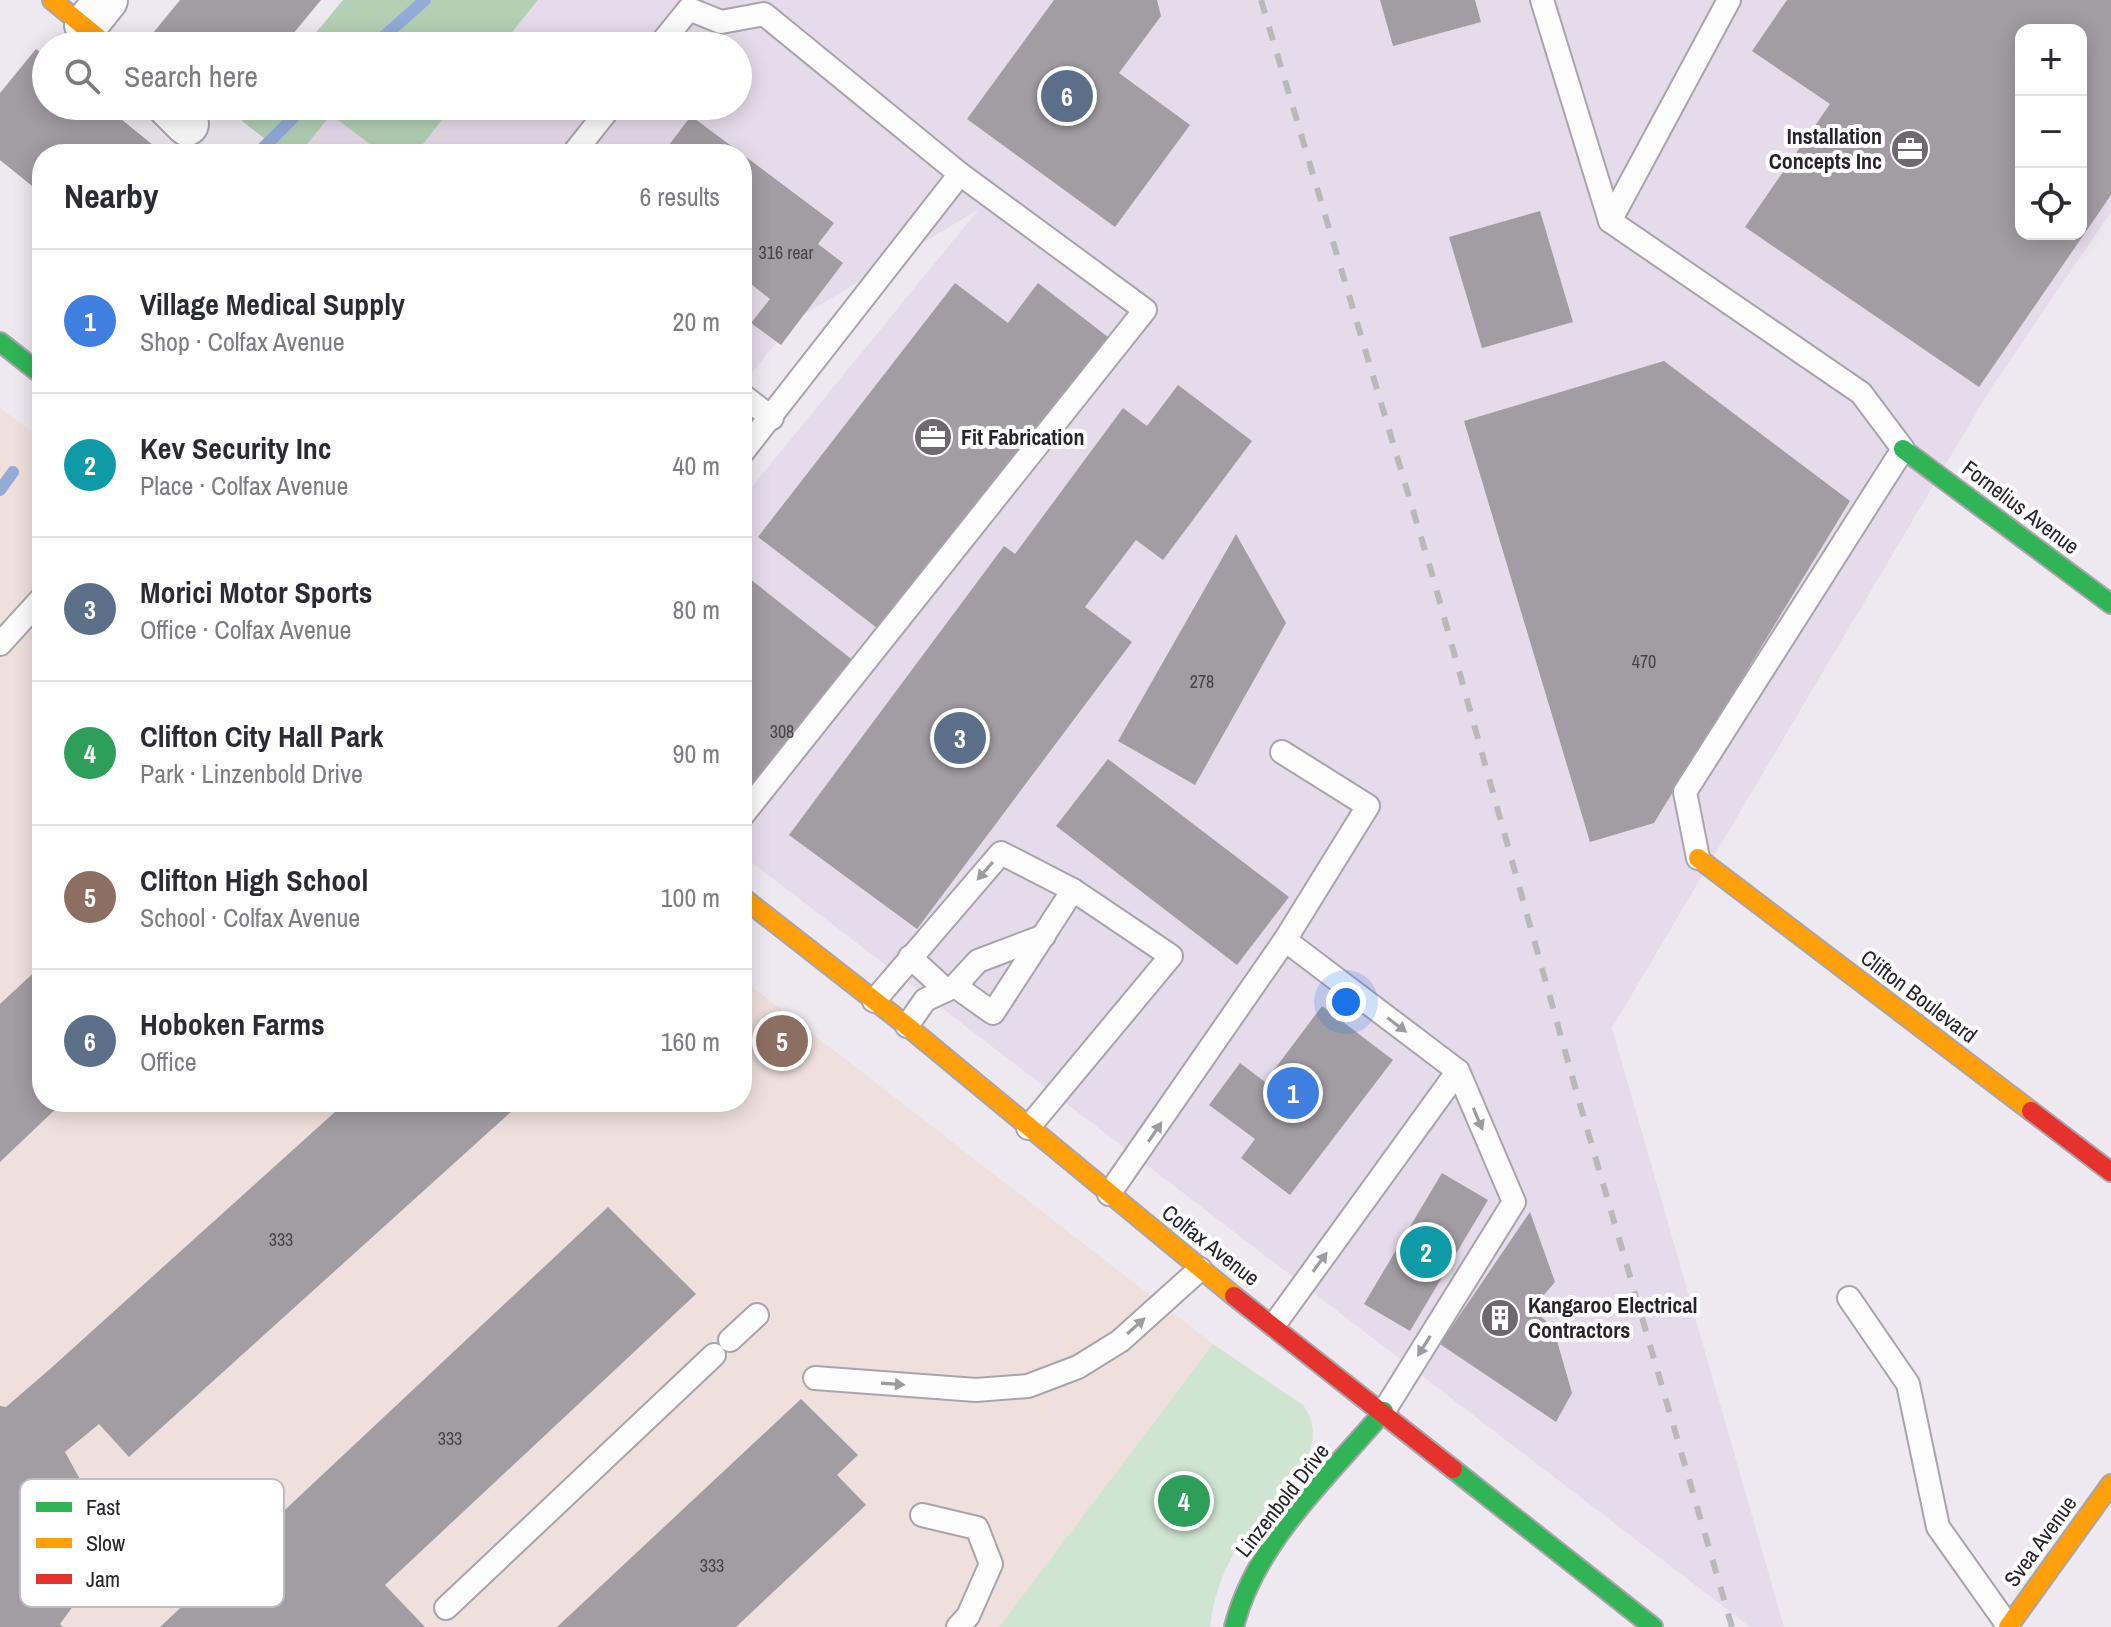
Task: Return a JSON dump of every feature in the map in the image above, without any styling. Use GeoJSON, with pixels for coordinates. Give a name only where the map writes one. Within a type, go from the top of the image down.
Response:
{"type":"FeatureCollection","features":[{"type":"Feature","properties":{"kind":"street"},"geometry":{"type":"LineString","coordinates":[[52,0],[100,24]]}},
{"type":"Feature","properties":{"kind":"street"},"geometry":{"type":"LineString","coordinates":[[0,342],[32,367]]}},
{"type":"Feature","properties":{"kind":"street","name":"Fornelius Avenue"},"geometry":{"type":"LineString","coordinates":[[1903,449],[2111,604]]}},
{"type":"Feature","properties":{"kind":"street","name":"Clifton Boulevard"},"geometry":{"type":"LineString","coordinates":[[1698,858],[2111,1172]]}},
{"type":"Feature","properties":{"kind":"street","name":"Colfax Avenue"},"geometry":{"type":"LineString","coordinates":[[752,905],[907,1026],[1200,1269],[1384,1411],[1653,1627]]}},
{"type":"Feature","properties":{"kind":"street","name":"Linzenbold Drive"},"geometry":{"type":"LineString","coordinates":[[1234,1627],[1242,1594],[1261,1560],[1384,1411]]}},
{"type":"Feature","properties":{"kind":"street","name":"Svea Avenue"},"geometry":{"type":"LineString","coordinates":[[2008,1627],[2111,1484]]}},
{"type":"Feature","properties":{"kind":"lane"},"geometry":{"type":"LineString","coordinates":[[1542,0],[1610,221],[1861,393],[1903,449],[1685,792],[1698,858]]}},
{"type":"Feature","properties":{"kind":"lane"},"geometry":{"type":"LineString","coordinates":[[1610,221],[1729,0]]}},
{"type":"Feature","properties":{"kind":"lane"},"geometry":{"type":"LineString","coordinates":[[670,32],[689,9],[721,22],[764,14],[960,174],[1145,310],[752,803]]}},
{"type":"Feature","properties":{"kind":"lane"},"geometry":{"type":"LineString","coordinates":[[581,144],[600,120]]}},
{"type":"Feature","properties":{"kind":"lane"},"geometry":{"type":"LineString","coordinates":[[752,441],[960,174]]}},
{"type":"Feature","properties":{"kind":"lane"},"geometry":{"type":"LineString","coordinates":[[752,403],[772,418]]}},
{"type":"Feature","properties":{"kind":"lane"},"geometry":{"type":"LineString","coordinates":[[0,644],[32,609]]}},
{"type":"Feature","properties":{"kind":"lane"},"geometry":{"type":"LineString","coordinates":[[1109,1194],[1285,940],[1368,806],[1282,752]]}},
{"type":"Feature","properties":{"kind":"lane"},"geometry":{"type":"LineString","coordinates":[[874,1001],[1001,853],[1073,890],[1171,956],[1028,1128]]}},
{"type":"Feature","properties":{"kind":"lane"},"geometry":{"type":"LineString","coordinates":[[910,957],[950,988],[993,1013],[1073,890]]}},
{"type":"Feature","properties":{"kind":"lane"},"geometry":{"type":"LineString","coordinates":[[907,1026],[925,1000],[950,988],[978,961],[1044,936]]}},
{"type":"Feature","properties":{"kind":"lane"},"geometry":{"type":"LineString","coordinates":[[1285,940],[1458,1071],[1514,1202],[1384,1411]]}},
{"type":"Feature","properties":{"kind":"lane"},"geometry":{"type":"LineString","coordinates":[[1274,1325],[1458,1071]]}},
{"type":"Feature","properties":{"kind":"lane"},"geometry":{"type":"LineString","coordinates":[[815,1378],[976,1390],[1028,1386],[1078,1367],[1120,1341],[1200,1269]]}},
{"type":"Feature","properties":{"kind":"lane"},"geometry":{"type":"LineString","coordinates":[[1849,1298],[1908,1384],[1938,1527],[2008,1627]]}},
{"type":"Feature","properties":{"kind":"lane"},"geometry":{"type":"LineString","coordinates":[[446,1608],[757,1315]]}},
{"type":"Feature","properties":{"kind":"lane"},"geometry":{"type":"LineString","coordinates":[[922,1515],[977,1528],[991,1564],[968,1616],[958,1627]]}},
{"type":"Feature","properties":{"kind":"shaded area"},"geometry":{"type":"Polygon","coordinates":[[[538,0],[2111,0],[2111,212],[1991,388],[1612,1028],[1784,1627],[1750,1627],[752,863],[752,487],[979,209],[795,320],[752,373],[752,144],[423,144],[442,120],[752,120],[752,32],[512,32],[538,0]]]}},
{"type":"Feature","properties":{"kind":"shaded area"},"geometry":{"type":"Polygon","coordinates":[[[327,120],[338,120],[370,144],[307,144],[327,120]]]}},
{"type":"Feature","properties":{"kind":"shaded area"},"geometry":{"type":"Polygon","coordinates":[[[0,408],[32,432],[32,1112],[752,1112],[752,987],[1213,1344],[999,1627],[0,1627],[0,408]]]}},
{"type":"Feature","properties":{"kind":"green space"},"geometry":{"type":"Polygon","coordinates":[[[343,0],[538,0],[512,32],[317,32],[343,0]]]}},
{"type":"Feature","properties":{"kind":"green space"},"geometry":{"type":"Polygon","coordinates":[[[327,120],[307,144],[272,144],[242,121],[327,120]]]}},
{"type":"Feature","properties":{"kind":"green space"},"geometry":{"type":"Polygon","coordinates":[[[338,120],[442,120],[423,144],[370,144],[338,120]]]}},
{"type":"Feature","properties":{"kind":"green space"},"geometry":{"type":"Polygon","coordinates":[[[1213,1344],[1303,1405],[1312,1424],[1312,1442],[1306,1461],[1294,1479],[1233,1555],[1216,1595],[1210,1627],[999,1627],[1213,1344]]]}},
{"type":"Feature","properties":{"kind":"building"},"geometry":{"type":"Polygon","coordinates":[[[180,0],[321,0],[295,32],[154,32],[180,0]]]}},
{"type":"Feature","properties":{"kind":"building"},"geometry":{"type":"Polygon","coordinates":[[[1054,0],[1157,0],[1161,16],[1119,73],[1190,125],[1115,227],[967,119],[1054,0]]]}},
{"type":"Feature","properties":{"kind":"building"},"geometry":{"type":"Polygon","coordinates":[[[1380,0],[1475,0],[1481,22],[1393,46],[1380,0]]]}},
{"type":"Feature","properties":{"kind":"building","name":"Installation Concepts Inc"},"geometry":{"type":"Polygon","coordinates":[[[1787,0],[2111,0],[2111,195],[2087,230],[2087,24],[2015,24],[2015,240],[2080,240],[1979,387],[1745,227],[1830,104],[1752,51],[1787,0]]]}},
{"type":"Feature","properties":{"kind":"building"},"geometry":{"type":"Polygon","coordinates":[[[32,54],[32,120],[122,120],[152,144],[32,144],[32,186],[0,160],[0,93],[32,54]]]}},
{"type":"Feature","properties":{"kind":"building"},"geometry":{"type":"Polygon","coordinates":[[[688,120],[696,120],[729,144],[670,144],[688,120]]]}},
{"type":"Feature","properties":{"kind":"building"},"geometry":{"type":"Polygon","coordinates":[[[752,162],[834,223],[818,244],[843,263],[781,345],[752,324],[770,299],[752,285],[752,162]]]}},
{"type":"Feature","properties":{"kind":"building"},"geometry":{"type":"Polygon","coordinates":[[[1540,211],[1573,322],[1482,348],[1449,237],[1540,211]]]}},
{"type":"Feature","properties":{"kind":"building","name":"Fit Fabrication"},"geometry":{"type":"Polygon","coordinates":[[[955,283],[1008,323],[1038,283],[1108,337],[881,631],[758,537],[955,283]]]}},
{"type":"Feature","properties":{"kind":"building"},"geometry":{"type":"Polygon","coordinates":[[[1664,361],[1850,501],[1654,823],[1590,842],[1464,421],[1664,361]]]}},
{"type":"Feature","properties":{"kind":"building"},"geometry":{"type":"Polygon","coordinates":[[[1178,385],[1252,441],[1163,560],[1136,540],[1085,607],[1132,642],[917,929],[789,835],[1004,546],[1015,554],[1123,408],[1147,426],[1178,385]]]}},
{"type":"Feature","properties":{"kind":"building"},"geometry":{"type":"Polygon","coordinates":[[[1236,534],[1286,623],[1195,785],[1118,741],[1236,534]]]}},
{"type":"Feature","properties":{"kind":"building"},"geometry":{"type":"Polygon","coordinates":[[[752,581],[869,673],[774,790],[752,794],[752,581]]]}},
{"type":"Feature","properties":{"kind":"building"},"geometry":{"type":"Polygon","coordinates":[[[1108,759],[1289,897],[1237,965],[1056,826],[1108,759]]]}},
{"type":"Feature","properties":{"kind":"building"},"geometry":{"type":"Polygon","coordinates":[[[32,974],[32,1112],[52,1112],[0,1162],[0,1004],[32,974]]]}},
{"type":"Feature","properties":{"kind":"building"},"geometry":{"type":"Polygon","coordinates":[[[1322,1006],[1393,1060],[1290,1195],[1241,1158],[1255,1139],[1209,1105],[1240,1063],[1265,1082],[1322,1006]]]}},
{"type":"Feature","properties":{"kind":"building"},"geometry":{"type":"Polygon","coordinates":[[[335,1112],[511,1112],[129,1457],[99,1424],[65,1452],[80,1479],[20,1479],[20,1607],[72,1607],[60,1624],[63,1627],[0,1627],[0,1406],[6,1407],[335,1112]]]}},
{"type":"Feature","properties":{"kind":"building"},"geometry":{"type":"Polygon","coordinates":[[[1442,1173],[1488,1200],[1410,1331],[1364,1304],[1442,1173]]]}},
{"type":"Feature","properties":{"kind":"building"},"geometry":{"type":"Polygon","coordinates":[[[608,1207],[696,1294],[385,1585],[425,1627],[160,1627],[181,1607],[284,1607],[284,1511],[608,1207]]]}},
{"type":"Feature","properties":{"kind":"building","name":"Kangaroo Electrical Contractors"},"geometry":{"type":"Polygon","coordinates":[[[1530,1212],[1555,1282],[1532,1309],[1553,1327],[1572,1393],[1556,1422],[1440,1344],[1530,1212]]]}},
{"type":"Feature","properties":{"kind":"building"},"geometry":{"type":"Polygon","coordinates":[[[801,1399],[858,1455],[837,1475],[866,1505],[736,1627],[557,1627],[801,1399]]]}},
{"type":"Feature","properties":{"kind":"waterway"},"geometry":{"type":"LineString","coordinates":[[389,32],[425,0]]}},
{"type":"Feature","properties":{"kind":"waterway"},"geometry":{"type":"LineString","coordinates":[[267,144],[291,120]]}},
{"type":"Feature","properties":{"kind":"waterway"},"geometry":{"type":"LineString","coordinates":[[0,490],[13,472]]}},
{"type":"Feature","properties":{"kind":"railway"},"geometry":{"type":"LineString","coordinates":[[1261,0],[1432,574],[1579,1101],[1732,1627]]}},
{"type":"Feature","properties":{"kind":"traffic: fast"},"geometry":{"type":"LineString","coordinates":[[0,342],[32,367]]}},
{"type":"Feature","properties":{"kind":"traffic: fast"},"geometry":{"type":"LineString","coordinates":[[1903,449],[2111,604]]}},
{"type":"Feature","properties":{"kind":"traffic: fast"},"geometry":{"type":"LineString","coordinates":[[1234,1627],[1244,1596],[1276,1538],[1384,1411]]}},
{"type":"Feature","properties":{"kind":"traffic: fast"},"geometry":{"type":"LineString","coordinates":[[1453,1469],[1653,1627]]}},
{"type":"Feature","properties":{"kind":"traffic: slow"},"geometry":{"type":"LineString","coordinates":[[52,0],[91,32]]}},
{"type":"Feature","properties":{"kind":"traffic: slow"},"geometry":{"type":"LineString","coordinates":[[1698,858],[2031,1111]]}},
{"type":"Feature","properties":{"kind":"traffic: slow"},"geometry":{"type":"LineString","coordinates":[[752,905],[907,1026],[1234,1296]]}},
{"type":"Feature","properties":{"kind":"traffic: slow"},"geometry":{"type":"LineString","coordinates":[[2008,1627],[2111,1484]]}},
{"type":"Feature","properties":{"kind":"traffic: jam"},"geometry":{"type":"LineString","coordinates":[[2031,1111],[2111,1172]]}},
{"type":"Feature","properties":{"kind":"traffic: jam"},"geometry":{"type":"LineString","coordinates":[[1234,1296],[1453,1469]]}},
{"type":"Feature","properties":{"kind":"place","name":"Hoboken Farms"},"geometry":{"type":"Point","coordinates":[1067,96]}},
{"type":"Feature","properties":{"kind":"place","name":"Installation Concepts Inc"},"geometry":{"type":"Point","coordinates":[1910,149]}},
{"type":"Feature","properties":{"kind":"place","name":"Fit Fabrication"},"geometry":{"type":"Point","coordinates":[933,437]}},
{"type":"Feature","properties":{"kind":"place","name":"Morici Motor Sports"},"geometry":{"type":"Point","coordinates":[960,738]}},
{"type":"Feature","properties":{"kind":"place","name":"Clifton High School"},"geometry":{"type":"Point","coordinates":[782,1041]}},
{"type":"Feature","properties":{"kind":"place","name":"Village Medical Supply"},"geometry":{"type":"Point","coordinates":[1293,1093]}},
{"type":"Feature","properties":{"kind":"place","name":"Kev Security Inc"},"geometry":{"type":"Point","coordinates":[1426,1252]}},
{"type":"Feature","properties":{"kind":"place","name":"Kangaroo Electrical Contractors"},"geometry":{"type":"Point","coordinates":[1500,1318]}},
{"type":"Feature","properties":{"kind":"place","name":"Clifton City Hall Park"},"geometry":{"type":"Point","coordinates":[1184,1501]}}]}
